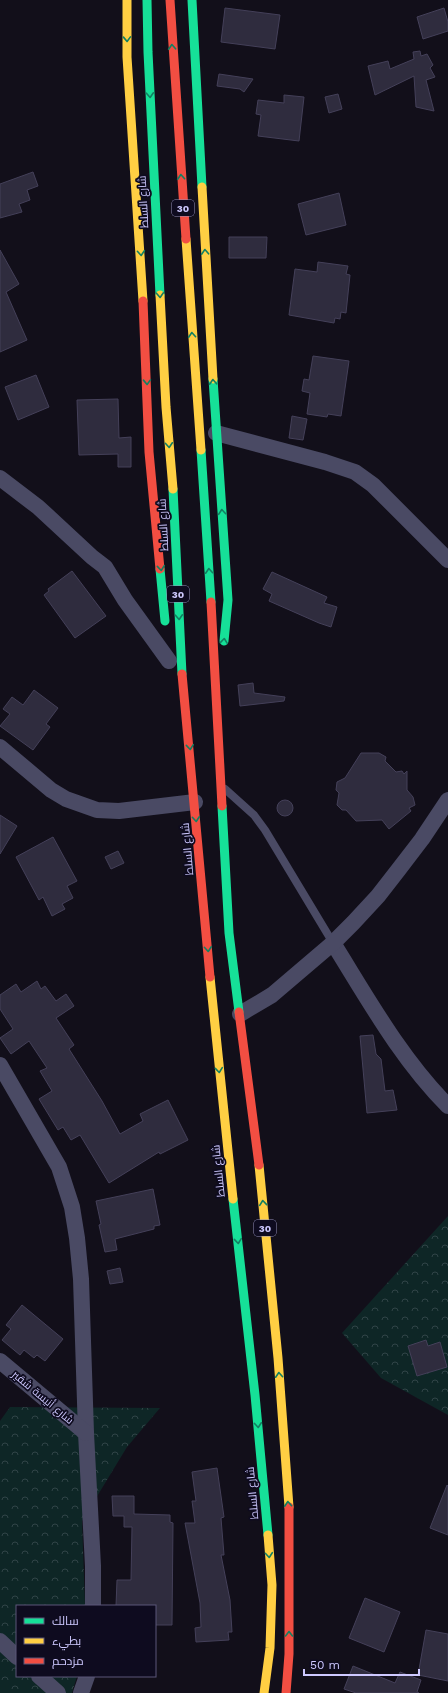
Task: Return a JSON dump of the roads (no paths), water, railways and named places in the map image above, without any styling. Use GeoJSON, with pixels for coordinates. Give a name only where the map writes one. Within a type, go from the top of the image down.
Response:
{"type":"FeatureCollection","features":[{"type":"Feature","properties":{"kind":"main road"},"geometry":{"type":"LineString","coordinates":[[127,0],[127,57],[146,338],[149,452],[166,631]]}},
{"type":"Feature","properties":{"kind":"main road","name":"شارع السلط"},"geometry":{"type":"LineString","coordinates":[[147,0],[148,52],[166,407],[175,520],[183,689],[195,802],[215,1031],[255,1395],[272,1585],[270,1648],[264,1693]]}},
{"type":"Feature","properties":{"kind":"main road","name":"30"},"geometry":{"type":"LineString","coordinates":[[170,0],[197,416],[210,574],[229,933],[261,1184],[278,1358],[289,1511],[289,1654],[286,1693]]}},
{"type":"Feature","properties":{"kind":"main road"},"geometry":{"type":"LineString","coordinates":[[192,0],[216,433],[228,600],[216,694]]}},
{"type":"Feature","properties":{"kind":"main road"},"geometry":{"type":"LineString","coordinates":[[179,755],[193,781]]}},
{"type":"Feature","properties":{"kind":"street"},"geometry":{"type":"LineString","coordinates":[[216,433],[325,462],[354,472],[373,486],[448,560]]}},
{"type":"Feature","properties":{"kind":"street"},"geometry":{"type":"LineString","coordinates":[[0,478],[38,507],[92,557],[105,567],[126,600],[168,659]]}},
{"type":"Feature","properties":{"kind":"street"},"geometry":{"type":"LineString","coordinates":[[0,747],[51,790],[66,799],[97,810],[119,810],[195,802]]}},
{"type":"Feature","properties":{"kind":"street"},"geometry":{"type":"LineString","coordinates":[[240,1014],[272,995],[333,943],[378,896],[422,839],[448,800]]}},
{"type":"Feature","properties":{"kind":"street"},"geometry":{"type":"LineString","coordinates":[[333,943],[396,1042],[425,1080],[448,1106]]}},
{"type":"Feature","properties":{"kind":"street"},"geometry":{"type":"LineString","coordinates":[[0,1065],[58,1167],[72,1207],[81,1279],[92,1566],[92,1605]]}},
{"type":"Feature","properties":{"kind":"street","name":"شارع أنيسة شقير"},"geometry":{"type":"LineString","coordinates":[[0,1361],[86,1433]]}},
{"type":"Feature","properties":{"kind":"street"},"geometry":{"type":"LineString","coordinates":[[0,1641],[16,1656]]}},
{"type":"Feature","properties":{"kind":"street"},"geometry":{"type":"LineString","coordinates":[[40,1677],[58,1693]]}},
{"type":"Feature","properties":{"kind":"street"},"geometry":{"type":"LineString","coordinates":[[82,1693],[87,1677]]}},
{"type":"Feature","properties":{"kind":"lane"},"geometry":{"type":"LineString","coordinates":[[220,785],[254,815],[265,830],[333,943]]}}]}
